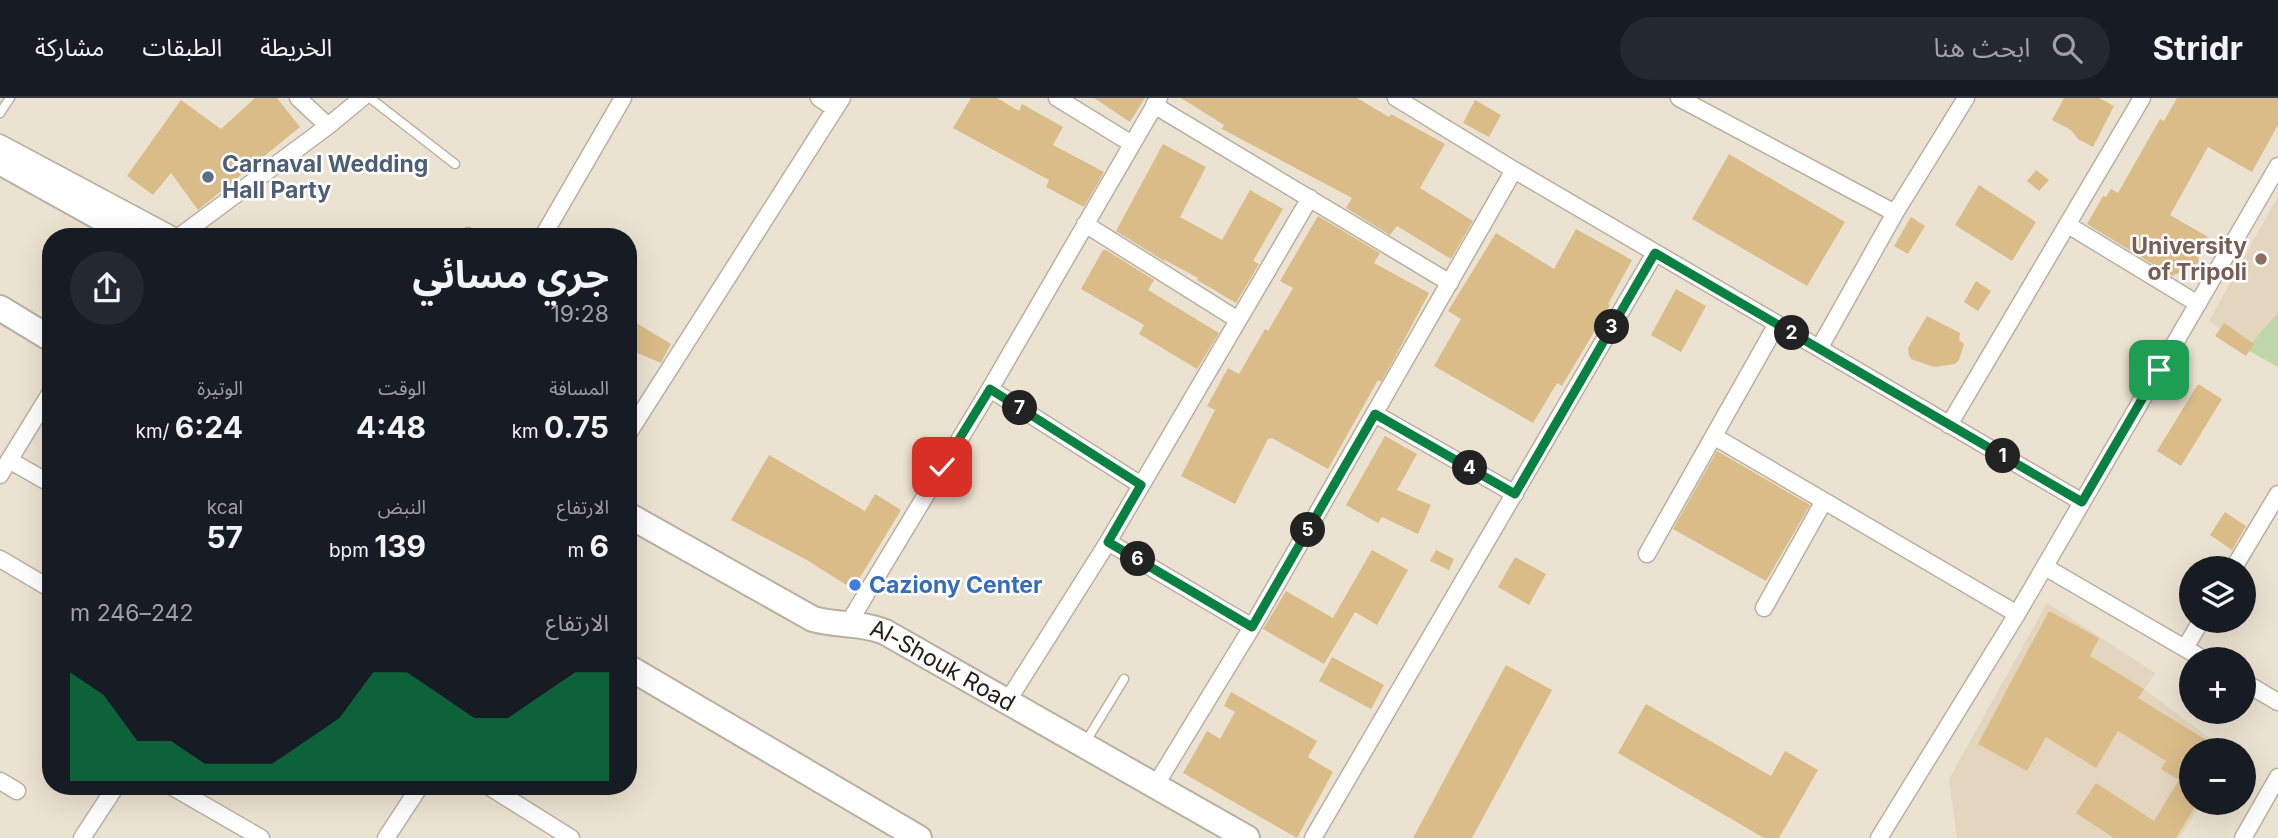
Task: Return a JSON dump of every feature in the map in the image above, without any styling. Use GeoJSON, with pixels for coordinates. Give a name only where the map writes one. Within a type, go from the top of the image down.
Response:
{"type":"FeatureCollection","features":[{"type":"Feature","properties":{"kind":"main road"},"geometry":{"type":"LineString","coordinates":[[0,162],[119,228]]}},
{"type":"Feature","properties":{"kind":"main road"},"geometry":{"type":"LineString","coordinates":[[0,308],[42,334]]}},
{"type":"Feature","properties":{"kind":"main road","name":"Al-Shouk Road"},"geometry":{"type":"LineString","coordinates":[[637,520],[813,619],[832,624],[862,624],[885,632],[1247,838]]}},
{"type":"Feature","properties":{"kind":"main road"},"geometry":{"type":"LineString","coordinates":[[637,672],[919,838]]}},
{"type":"Feature","properties":{"kind":"street"},"geometry":{"type":"LineString","coordinates":[[298,98],[328,126]]}},
{"type":"Feature","properties":{"kind":"street"},"geometry":{"type":"LineString","coordinates":[[191,228],[362,98]]}},
{"type":"Feature","properties":{"kind":"street"},"geometry":{"type":"LineString","coordinates":[[548,228],[623,98]]}},
{"type":"Feature","properties":{"kind":"street"},"geometry":{"type":"LineString","coordinates":[[637,420],[839,104],[819,98]]}},
{"type":"Feature","properties":{"kind":"street"},"geometry":{"type":"LineString","coordinates":[[1056,98],[1132,144]]}},
{"type":"Feature","properties":{"kind":"street"},"geometry":{"type":"LineString","coordinates":[[1396,98],[1514,170],[2082,502]]}},
{"type":"Feature","properties":{"kind":"street"},"geometry":{"type":"LineString","coordinates":[[1679,98],[1895,213]]}},
{"type":"Feature","properties":{"kind":"street"},"geometry":{"type":"LineString","coordinates":[[1819,347],[1895,213],[1966,98]]}},
{"type":"Feature","properties":{"kind":"street"},"geometry":{"type":"LineString","coordinates":[[1950,425],[2142,98]]}},
{"type":"Feature","properties":{"kind":"street"},"geometry":{"type":"LineString","coordinates":[[848,624],[990,389],[1156,102],[1450,283]]}},
{"type":"Feature","properties":{"kind":"street"},"geometry":{"type":"LineString","coordinates":[[0,143],[159,228]]}},
{"type":"Feature","properties":{"kind":"street"},"geometry":{"type":"LineString","coordinates":[[1879,838],[2045,567],[2278,166]]}},
{"type":"Feature","properties":{"kind":"street"},"geometry":{"type":"LineString","coordinates":[[1155,786],[1252,627],[1514,170]]}},
{"type":"Feature","properties":{"kind":"street"},"geometry":{"type":"LineString","coordinates":[[1007,702],[1108,542],[1310,198]]}},
{"type":"Feature","properties":{"kind":"street"},"geometry":{"type":"LineString","coordinates":[[1085,224],[1238,320]]}},
{"type":"Feature","properties":{"kind":"street"},"geometry":{"type":"LineString","coordinates":[[2067,225],[2198,304]]}},
{"type":"Feature","properties":{"kind":"street"},"geometry":{"type":"LineString","coordinates":[[1313,838],[1655,253]]}},
{"type":"Feature","properties":{"kind":"street"},"geometry":{"type":"LineString","coordinates":[[1647,554],[1777,324]]}},
{"type":"Feature","properties":{"kind":"street"},"geometry":{"type":"LineString","coordinates":[[990,389],[1141,485]]}},
{"type":"Feature","properties":{"kind":"street"},"geometry":{"type":"LineString","coordinates":[[0,475],[42,407]]}},
{"type":"Feature","properties":{"kind":"street"},"geometry":{"type":"LineString","coordinates":[[1375,414],[1515,494]]}},
{"type":"Feature","properties":{"kind":"street"},"geometry":{"type":"LineString","coordinates":[[1715,437],[2017,614]]}},
{"type":"Feature","properties":{"kind":"street"},"geometry":{"type":"LineString","coordinates":[[9,460],[42,479]]}},
{"type":"Feature","properties":{"kind":"street"},"geometry":{"type":"LineString","coordinates":[[2241,556],[2278,494]]}},
{"type":"Feature","properties":{"kind":"street"},"geometry":{"type":"LineString","coordinates":[[1764,608],[1824,501]]}},
{"type":"Feature","properties":{"kind":"street"},"geometry":{"type":"LineString","coordinates":[[1108,542],[1252,627]]}},
{"type":"Feature","properties":{"kind":"street"},"geometry":{"type":"LineString","coordinates":[[0,559],[42,584]]}},
{"type":"Feature","properties":{"kind":"street"},"geometry":{"type":"LineString","coordinates":[[2045,567],[2183,647]]}},
{"type":"Feature","properties":{"kind":"street"},"geometry":{"type":"LineString","coordinates":[[2256,689],[2278,702]]}},
{"type":"Feature","properties":{"kind":"street"},"geometry":{"type":"LineString","coordinates":[[2243,838],[2278,777]]}},
{"type":"Feature","properties":{"kind":"street"},"geometry":{"type":"LineString","coordinates":[[0,781],[17,790]]}},
{"type":"Feature","properties":{"kind":"street"},"geometry":{"type":"LineString","coordinates":[[82,838],[110,795]]}},
{"type":"Feature","properties":{"kind":"street"},"geometry":{"type":"LineString","coordinates":[[187,795],[261,838]]}},
{"type":"Feature","properties":{"kind":"street"},"geometry":{"type":"LineString","coordinates":[[386,838],[414,795]]}},
{"type":"Feature","properties":{"kind":"street"},"geometry":{"type":"LineString","coordinates":[[500,795],[548,832],[571,838]]}},
{"type":"Feature","properties":{"kind":"lane"},"geometry":{"type":"LineString","coordinates":[[0,113],[10,98]]}},
{"type":"Feature","properties":{"kind":"lane"},"geometry":{"type":"LineString","coordinates":[[370,98],[455,163]]}},
{"type":"Feature","properties":{"kind":"lane"},"geometry":{"type":"LineString","coordinates":[[1083,745],[1124,679]]}},
{"type":"Feature","properties":{"kind":"shaded area","name":"University of Tripoli"},"geometry":{"type":"Polygon","coordinates":[[[2278,196],[2278,367],[2246,349],[2209,321],[2278,196]]]}},
{"type":"Feature","properties":{"kind":"shaded area"},"geometry":{"type":"Polygon","coordinates":[[[2047,603],[2155,673],[2144,689],[2179,715],[2179,724],[2191,724],[2210,738],[2179,738],[2179,815],[2194,815],[2179,838],[1957,838],[1949,779],[2047,603]]]}},
{"type":"Feature","properties":{"kind":"green space","name":"University of Tripoli"},"geometry":{"type":"Polygon","coordinates":[[[2278,313],[2278,367],[2246,349],[2278,313]]]}},
{"type":"Feature","properties":{"kind":"building"},"geometry":{"type":"Polygon","coordinates":[[[255,98],[277,98],[300,127],[198,210],[171,173],[153,195],[127,176],[181,100],[221,129],[255,98]]]}},
{"type":"Feature","properties":{"kind":"building"},"geometry":{"type":"Polygon","coordinates":[[[971,98],[997,98],[1019,111],[1022,104],[1063,127],[1053,145],[1104,172],[1084,207],[1046,187],[1049,180],[953,128],[971,98]]]}},
{"type":"Feature","properties":{"kind":"building"},"geometry":{"type":"Polygon","coordinates":[[[1094,98],[1145,98],[1130,122],[1094,98]]]}},
{"type":"Feature","properties":{"kind":"building"},"geometry":{"type":"Polygon","coordinates":[[[1181,98],[1357,98],[1445,144],[1420,188],[1473,221],[1451,259],[1397,226],[1390,235],[1346,208],[1352,198],[1222,129],[1224,125],[1181,98]]]}},
{"type":"Feature","properties":{"kind":"building"},"geometry":{"type":"Polygon","coordinates":[[[2064,98],[2099,98],[2114,106],[2093,147],[2052,120],[2064,98]]]}},
{"type":"Feature","properties":{"kind":"building"},"geometry":{"type":"Polygon","coordinates":[[[2177,98],[2278,98],[2278,125],[2252,172],[2208,147],[2170,215],[2208,237],[2201,241],[2206,250],[2198,254],[2199,263],[2172,276],[2087,224],[2103,196],[2106,197],[2111,189],[2118,193],[2160,119],[2164,121],[2177,98]]]}},
{"type":"Feature","properties":{"kind":"building"},"geometry":{"type":"Polygon","coordinates":[[[1475,100],[1501,115],[1489,137],[1463,123],[1475,100]]]}},
{"type":"Feature","properties":{"kind":"building"},"geometry":{"type":"Polygon","coordinates":[[[1163,144],[1206,167],[1180,217],[1222,240],[1250,190],[1283,209],[1253,261],[1259,264],[1236,303],[1116,231],[1163,144]]]}},
{"type":"Feature","properties":{"kind":"building"},"geometry":{"type":"Polygon","coordinates":[[[1729,154],[1845,222],[1807,286],[1692,219],[1729,154]]]}},
{"type":"Feature","properties":{"kind":"building"},"geometry":{"type":"Polygon","coordinates":[[[2036,170],[2049,180],[2039,191],[2027,181],[2036,170]]]}},
{"type":"Feature","properties":{"kind":"building"},"geometry":{"type":"Polygon","coordinates":[[[1979,185],[2036,222],[2012,261],[1955,225],[1979,185]]]}},
{"type":"Feature","properties":{"kind":"building"},"geometry":{"type":"Polygon","coordinates":[[[1318,216],[1380,253],[1374,263],[1429,293],[1381,382],[1378,380],[1328,469],[1272,438],[1268,439],[1235,504],[1181,476],[1215,410],[1207,406],[1228,368],[1239,374],[1293,288],[1280,281],[1318,216]]]}},
{"type":"Feature","properties":{"kind":"building"},"geometry":{"type":"Polygon","coordinates":[[[1911,217],[1925,226],[1908,254],[1894,246],[1911,217]]]}},
{"type":"Feature","properties":{"kind":"building"},"geometry":{"type":"Polygon","coordinates":[[[1576,229],[1632,260],[1608,304],[1610,305],[1562,386],[1557,383],[1533,423],[1434,366],[1461,319],[1448,311],[1496,233],[1554,269],[1576,229]]]}},
{"type":"Feature","properties":{"kind":"building"},"geometry":{"type":"Polygon","coordinates":[[[1103,250],[1154,280],[1148,290],[1219,333],[1197,369],[1139,334],[1144,325],[1081,289],[1103,250]]]}},
{"type":"Feature","properties":{"kind":"building"},"geometry":{"type":"Polygon","coordinates":[[[1976,281],[1991,291],[1978,311],[1964,302],[1976,281]]]}},
{"type":"Feature","properties":{"kind":"building"},"geometry":{"type":"Polygon","coordinates":[[[1676,289],[1706,306],[1681,352],[1651,335],[1676,289]]]}},
{"type":"Feature","properties":{"kind":"building"},"geometry":{"type":"Polygon","coordinates":[[[1927,316],[1960,333],[1959,340],[1964,344],[1955,364],[1934,367],[1911,359],[1908,348],[1927,316]]]}},
{"type":"Feature","properties":{"kind":"building"},"geometry":{"type":"Polygon","coordinates":[[[637,323],[671,344],[661,363],[637,353],[637,323]]]}},
{"type":"Feature","properties":{"kind":"building"},"geometry":{"type":"Polygon","coordinates":[[[2224,323],[2254,344],[2246,356],[2215,336],[2224,323]]]}},
{"type":"Feature","properties":{"kind":"building"},"geometry":{"type":"Polygon","coordinates":[[[2198,384],[2222,399],[2181,466],[2157,451],[2198,384]]]}},
{"type":"Feature","properties":{"kind":"building"},"geometry":{"type":"Polygon","coordinates":[[[1385,436],[1417,454],[1397,490],[1431,505],[1418,534],[1382,517],[1378,523],[1346,505],[1385,436]]]}},
{"type":"Feature","properties":{"kind":"building"},"geometry":{"type":"Polygon","coordinates":[[[1717,451],[1810,505],[1766,581],[1673,529],[1717,451]]]}},
{"type":"Feature","properties":{"kind":"building"},"geometry":{"type":"Polygon","coordinates":[[[769,455],[865,511],[875,494],[901,510],[853,589],[805,559],[731,520],[769,455]]]}},
{"type":"Feature","properties":{"kind":"building"},"geometry":{"type":"Polygon","coordinates":[[[2225,512],[2246,526],[2232,550],[2210,535],[2225,512]]]}},
{"type":"Feature","properties":{"kind":"building"},"geometry":{"type":"Polygon","coordinates":[[[1372,550],[1408,570],[1377,625],[1355,612],[1324,664],[1263,629],[1286,591],[1333,618],[1372,550]]]}},
{"type":"Feature","properties":{"kind":"building"},"geometry":{"type":"Polygon","coordinates":[[[1436,550],[1454,559],[1449,570],[1430,561],[1436,550]]]}},
{"type":"Feature","properties":{"kind":"building"},"geometry":{"type":"Polygon","coordinates":[[[1515,557],[1546,574],[1529,605],[1498,587],[1515,557]]]}},
{"type":"Feature","properties":{"kind":"building"},"geometry":{"type":"Polygon","coordinates":[[[2049,611],[2099,638],[2090,656],[2144,689],[2138,698],[2203,738],[2179,738],[2179,780],[2161,769],[2166,761],[2118,731],[2096,768],[2046,737],[2027,771],[1978,744],[2049,611]]]}},
{"type":"Feature","properties":{"kind":"building"},"geometry":{"type":"Polygon","coordinates":[[[1332,657],[1384,685],[1371,709],[1319,681],[1332,657]]]}},
{"type":"Feature","properties":{"kind":"building"},"geometry":{"type":"Polygon","coordinates":[[[1506,665],[1552,690],[1472,838],[1413,838],[1506,665]]]}},
{"type":"Feature","properties":{"kind":"building"},"geometry":{"type":"Polygon","coordinates":[[[1231,692],[1317,741],[1308,757],[1333,772],[1297,838],[1183,773],[1207,731],[1220,739],[1235,712],[1224,706],[1231,692]]]}},
{"type":"Feature","properties":{"kind":"building"},"geometry":{"type":"Polygon","coordinates":[[[1646,704],[1771,776],[1785,751],[1818,770],[1779,838],[1764,838],[1618,753],[1646,704]]]}},
{"type":"Feature","properties":{"kind":"building"},"geometry":{"type":"Polygon","coordinates":[[[2179,780],[2179,815],[2190,815],[2176,838],[2114,838],[2076,813],[2096,783],[2154,821],[2179,780]]]}},
{"type":"Feature","properties":{"kind":"place","name":"Carnaval Wedding Hall Party"},"geometry":{"type":"Point","coordinates":[208,177]}},
{"type":"Feature","properties":{"kind":"place","name":"University of Tripoli"},"geometry":{"type":"Point","coordinates":[2261,259]}},
{"type":"Feature","properties":{"kind":"place","name":"Caziony Center"},"geometry":{"type":"Point","coordinates":[855,585]}},
{"type":"Feature","properties":{"kind":"route"},"geometry":{"type":"LineString","coordinates":[[942,467],[990,389],[1141,485],[1108,542],[1252,627],[1375,414],[1515,494],[1655,253],[2082,502],[2159,370]]}}]}
